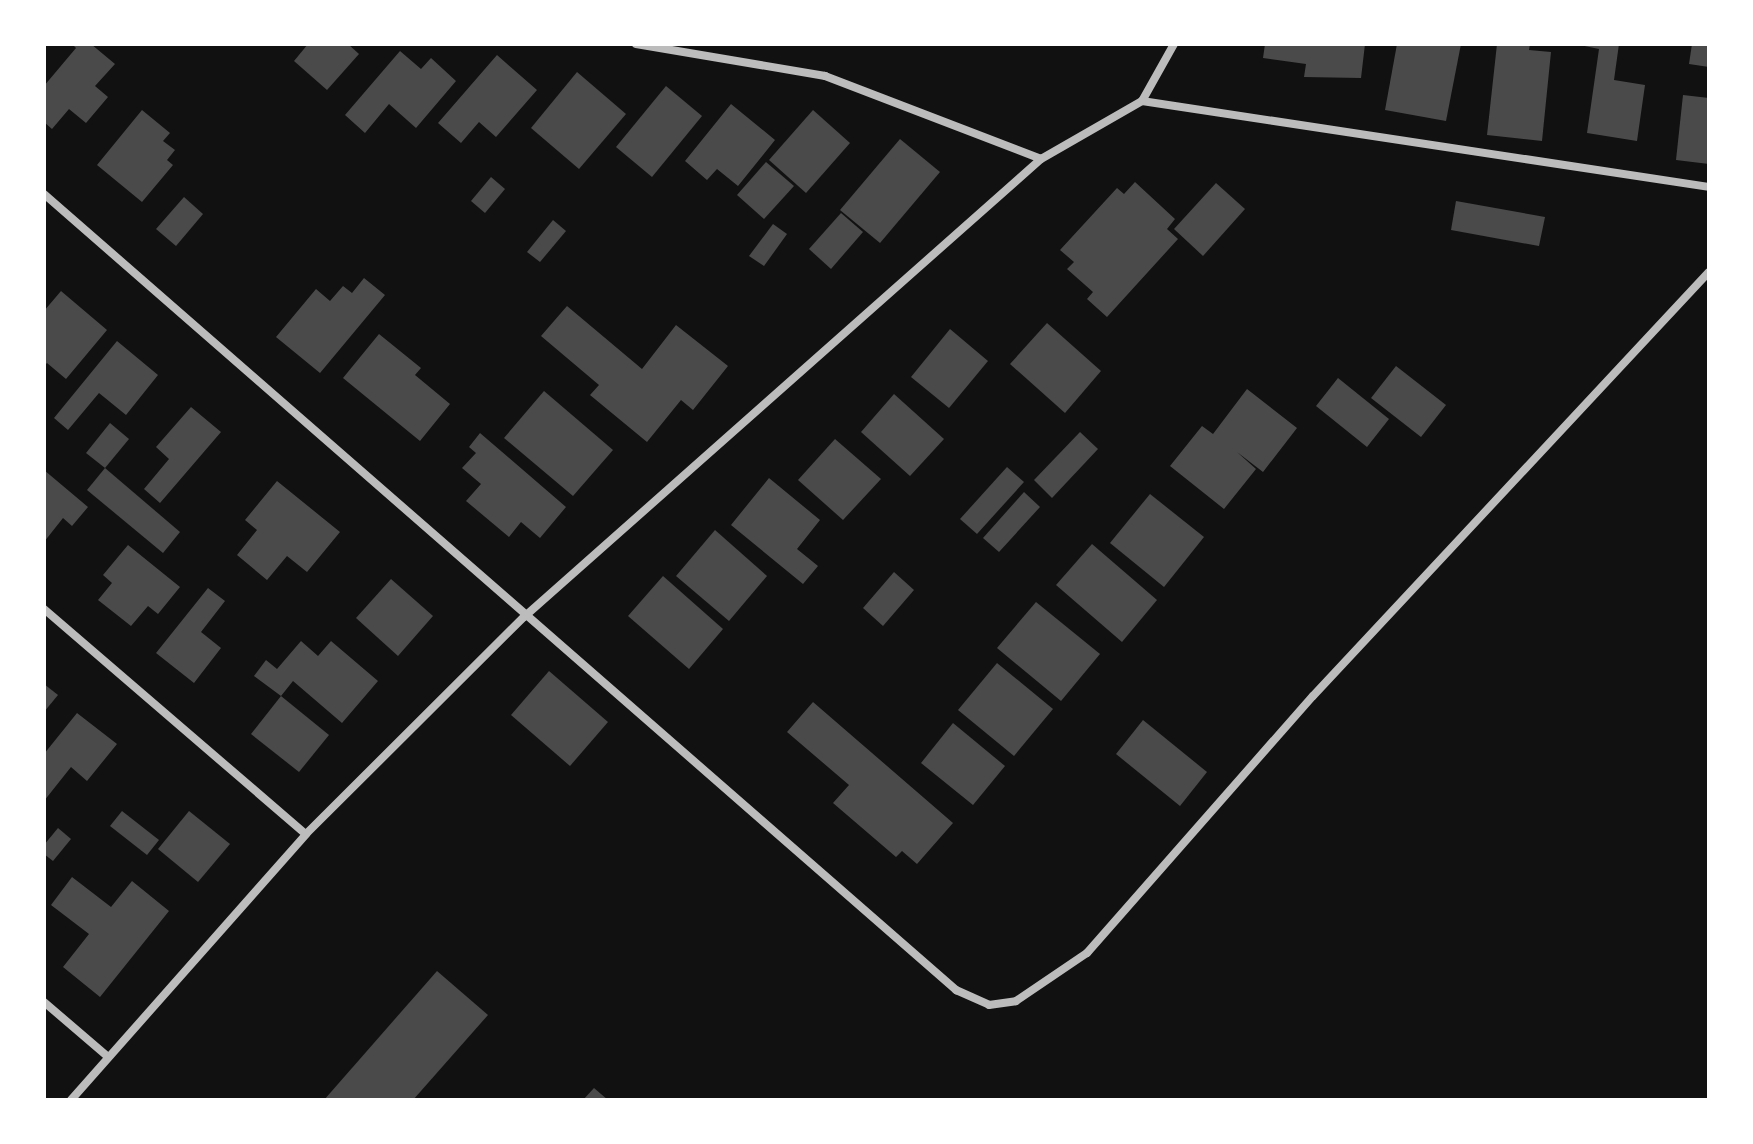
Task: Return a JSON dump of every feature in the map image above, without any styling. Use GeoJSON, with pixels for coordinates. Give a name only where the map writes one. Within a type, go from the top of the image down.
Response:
{"type":"FeatureCollection","features":[{"type":"Feature","properties":{"kind":"street"},"geometry":{"type":"LineString","coordinates":[[636,44],[825,76],[1041,159]]}},
{"type":"Feature","properties":{"kind":"street"},"geometry":{"type":"LineString","coordinates":[[71,1100],[306,834],[524,617],[1041,159],[1142,101],[1174,44]]}},
{"type":"Feature","properties":{"kind":"street"},"geometry":{"type":"LineString","coordinates":[[1142,101],[1709,187]]}},
{"type":"Feature","properties":{"kind":"street"},"geometry":{"type":"LineString","coordinates":[[44,194],[524,617],[956,990],[989,1005],[1016,1001],[1087,953],[1313,696],[1709,272]]}},
{"type":"Feature","properties":{"kind":"street"},"geometry":{"type":"LineString","coordinates":[[44,609],[306,834]]}},
{"type":"Feature","properties":{"kind":"street"},"geometry":{"type":"LineString","coordinates":[[44,1002],[107,1056]]}},
{"type":"Feature","properties":{"kind":"building"},"geometry":{"type":"Polygon","coordinates":[[[72,44],[91,44],[115,64],[95,86],[108,97],[86,123],[69,109],[52,129],[44,122],[44,86],[76,48],[72,44]]]}},
{"type":"Feature","properties":{"kind":"building"},"geometry":{"type":"Polygon","coordinates":[[[308,44],[348,44],[359,54],[327,90],[294,61],[308,44]]]}},
{"type":"Feature","properties":{"kind":"building"},"geometry":{"type":"Polygon","coordinates":[[[1265,44],[1365,44],[1361,78],[1304,77],[1306,64],[1263,58],[1265,44]]]}},
{"type":"Feature","properties":{"kind":"building"},"geometry":{"type":"Polygon","coordinates":[[[1397,44],[1461,44],[1446,121],[1385,110],[1397,44]]]}},
{"type":"Feature","properties":{"kind":"building"},"geometry":{"type":"Polygon","coordinates":[[[1497,44],[1530,44],[1529,50],[1551,52],[1542,141],[1487,135],[1497,44]]]}},
{"type":"Feature","properties":{"kind":"building"},"geometry":{"type":"Polygon","coordinates":[[[1575,44],[1619,44],[1614,80],[1645,85],[1637,141],[1587,133],[1599,49],[1575,44]]]}},
{"type":"Feature","properties":{"kind":"building"},"geometry":{"type":"Polygon","coordinates":[[[1692,44],[1709,44],[1709,67],[1689,64],[1692,44]]]}},
{"type":"Feature","properties":{"kind":"building"},"geometry":{"type":"Polygon","coordinates":[[[400,51],[421,69],[431,58],[456,81],[416,128],[389,104],[365,133],[345,115],[400,51]]]}},
{"type":"Feature","properties":{"kind":"building"},"geometry":{"type":"Polygon","coordinates":[[[497,55],[537,90],[496,137],[479,122],[461,143],[438,123],[497,55]]]}},
{"type":"Feature","properties":{"kind":"building"},"geometry":{"type":"Polygon","coordinates":[[[577,72],[626,114],[579,169],[531,128],[577,72]]]}},
{"type":"Feature","properties":{"kind":"building"},"geometry":{"type":"Polygon","coordinates":[[[666,86],[702,116],[652,177],[616,147],[666,86]]]}},
{"type":"Feature","properties":{"kind":"building"},"geometry":{"type":"Polygon","coordinates":[[[1683,95],[1709,98],[1709,164],[1676,160],[1683,95]]]}},
{"type":"Feature","properties":{"kind":"building"},"geometry":{"type":"Polygon","coordinates":[[[731,104],[775,140],[738,186],[717,169],[707,180],[685,161],[731,104]]]}},
{"type":"Feature","properties":{"kind":"building"},"geometry":{"type":"Polygon","coordinates":[[[142,110],[170,133],[163,141],[175,150],[167,160],[173,165],[142,202],[97,165],[142,110]]]}},
{"type":"Feature","properties":{"kind":"building"},"geometry":{"type":"Polygon","coordinates":[[[813,110],[850,143],[806,193],[769,160],[813,110]]]}},
{"type":"Feature","properties":{"kind":"building"},"geometry":{"type":"Polygon","coordinates":[[[900,139],[940,172],[880,243],[840,210],[900,139]]]}},
{"type":"Feature","properties":{"kind":"building"},"geometry":{"type":"Polygon","coordinates":[[[766,162],[794,186],[764,219],[737,195],[766,162]]]}},
{"type":"Feature","properties":{"kind":"building"},"geometry":{"type":"Polygon","coordinates":[[[491,177],[505,189],[485,213],[471,201],[491,177]]]}},
{"type":"Feature","properties":{"kind":"building"},"geometry":{"type":"Polygon","coordinates":[[[1135,182],[1175,219],[1167,229],[1178,239],[1107,317],[1087,299],[1093,292],[1067,269],[1074,262],[1060,250],[1117,188],[1124,194],[1135,182]]]}},
{"type":"Feature","properties":{"kind":"building"},"geometry":{"type":"Polygon","coordinates":[[[1216,183],[1245,209],[1203,256],[1174,229],[1216,183]]]}},
{"type":"Feature","properties":{"kind":"building"},"geometry":{"type":"Polygon","coordinates":[[[184,197],[203,214],[176,246],[156,229],[184,197]]]}},
{"type":"Feature","properties":{"kind":"building"},"geometry":{"type":"Polygon","coordinates":[[[1456,201],[1545,217],[1539,246],[1451,230],[1456,201]]]}},
{"type":"Feature","properties":{"kind":"building"},"geometry":{"type":"Polygon","coordinates":[[[841,213],[863,232],[831,269],[809,249],[841,213]]]}},
{"type":"Feature","properties":{"kind":"building"},"geometry":{"type":"Polygon","coordinates":[[[553,220],[566,231],[540,262],[527,252],[553,220]]]}},
{"type":"Feature","properties":{"kind":"building"},"geometry":{"type":"Polygon","coordinates":[[[773,224],[787,234],[764,266],[749,256],[773,224]]]}},
{"type":"Feature","properties":{"kind":"building"},"geometry":{"type":"Polygon","coordinates":[[[364,278],[385,295],[320,373],[276,337],[316,289],[330,301],[343,286],[352,293],[364,278]]]}},
{"type":"Feature","properties":{"kind":"building"},"geometry":{"type":"Polygon","coordinates":[[[61,291],[107,330],[66,379],[47,363],[44,366],[44,311],[61,291]]]}},
{"type":"Feature","properties":{"kind":"building"},"geometry":{"type":"Polygon","coordinates":[[[567,306],[642,369],[676,325],[728,366],[693,410],[681,400],[647,442],[590,395],[599,385],[541,336],[567,306]]]}},
{"type":"Feature","properties":{"kind":"building"},"geometry":{"type":"Polygon","coordinates":[[[1047,323],[1101,371],[1065,413],[1010,364],[1047,323]]]}},
{"type":"Feature","properties":{"kind":"building"},"geometry":{"type":"Polygon","coordinates":[[[950,329],[988,361],[949,408],[911,377],[950,329]]]}},
{"type":"Feature","properties":{"kind":"building"},"geometry":{"type":"Polygon","coordinates":[[[379,334],[421,368],[415,375],[450,404],[420,441],[343,378],[379,334]]]}},
{"type":"Feature","properties":{"kind":"building"},"geometry":{"type":"Polygon","coordinates":[[[117,341],[158,375],[126,415],[99,393],[68,430],[54,418],[117,341]]]}},
{"type":"Feature","properties":{"kind":"building"},"geometry":{"type":"Polygon","coordinates":[[[1396,366],[1446,405],[1421,437],[1371,398],[1396,366]]]}},
{"type":"Feature","properties":{"kind":"building"},"geometry":{"type":"Polygon","coordinates":[[[1338,378],[1389,419],[1367,447],[1316,406],[1338,378]]]}},
{"type":"Feature","properties":{"kind":"building"},"geometry":{"type":"Polygon","coordinates":[[[1247,389],[1297,428],[1263,472],[1237,452],[1256,469],[1224,509],[1170,466],[1202,426],[1213,434],[1247,389]]]}},
{"type":"Feature","properties":{"kind":"building"},"geometry":{"type":"Polygon","coordinates":[[[544,391],[613,450],[573,496],[504,438],[544,391]]]}},
{"type":"Feature","properties":{"kind":"building"},"geometry":{"type":"Polygon","coordinates":[[[894,394],[944,439],[910,476],[861,432],[894,394]]]}},
{"type":"Feature","properties":{"kind":"building"},"geometry":{"type":"Polygon","coordinates":[[[191,407],[221,432],[160,503],[144,489],[169,459],[156,447],[191,407]]]}},
{"type":"Feature","properties":{"kind":"building"},"geometry":{"type":"Polygon","coordinates":[[[110,423],[129,439],[105,468],[86,453],[110,423]]]}},
{"type":"Feature","properties":{"kind":"building"},"geometry":{"type":"Polygon","coordinates":[[[1080,432],[1098,449],[1052,498],[1034,480],[1080,432]]]}},
{"type":"Feature","properties":{"kind":"building"},"geometry":{"type":"Polygon","coordinates":[[[480,433],[566,507],[540,538],[521,522],[509,537],[466,501],[481,484],[462,468],[476,453],[469,447],[480,433]]]}},
{"type":"Feature","properties":{"kind":"building"},"geometry":{"type":"Polygon","coordinates":[[[835,439],[881,479],[843,520],[798,480],[835,439]]]}},
{"type":"Feature","properties":{"kind":"building"},"geometry":{"type":"Polygon","coordinates":[[[1007,467],[1024,482],[977,534],[960,519],[1007,467]]]}},
{"type":"Feature","properties":{"kind":"building"},"geometry":{"type":"Polygon","coordinates":[[[105,468],[180,532],[163,553],[87,490],[105,468]]]}},
{"type":"Feature","properties":{"kind":"building"},"geometry":{"type":"Polygon","coordinates":[[[44,470],[88,507],[72,526],[63,518],[44,542],[44,470]]]}},
{"type":"Feature","properties":{"kind":"building"},"geometry":{"type":"Polygon","coordinates":[[[769,478],[820,520],[797,549],[818,566],[803,584],[731,525],[769,478]]]}},
{"type":"Feature","properties":{"kind":"building"},"geometry":{"type":"Polygon","coordinates":[[[277,481],[340,532],[307,572],[287,556],[267,580],[237,555],[257,530],[245,520],[277,481]]]}},
{"type":"Feature","properties":{"kind":"building"},"geometry":{"type":"Polygon","coordinates":[[[1024,492],[1040,507],[999,552],[983,538],[1024,492]]]}},
{"type":"Feature","properties":{"kind":"building"},"geometry":{"type":"Polygon","coordinates":[[[1150,494],[1204,537],[1164,587],[1110,543],[1150,494]]]}},
{"type":"Feature","properties":{"kind":"building"},"geometry":{"type":"Polygon","coordinates":[[[715,530],[767,576],[729,621],[676,576],[715,530]]]}},
{"type":"Feature","properties":{"kind":"building"},"geometry":{"type":"Polygon","coordinates":[[[1092,544],[1157,600],[1122,642],[1056,585],[1092,544]]]}},
{"type":"Feature","properties":{"kind":"building"},"geometry":{"type":"Polygon","coordinates":[[[128,545],[180,587],[158,614],[148,606],[131,626],[98,600],[112,583],[103,575],[128,545]]]}},
{"type":"Feature","properties":{"kind":"building"},"geometry":{"type":"Polygon","coordinates":[[[894,572],[914,590],[883,626],[863,608],[894,572]]]}},
{"type":"Feature","properties":{"kind":"building"},"geometry":{"type":"Polygon","coordinates":[[[663,576],[723,629],[689,669],[628,616],[663,576]]]}},
{"type":"Feature","properties":{"kind":"building"},"geometry":{"type":"Polygon","coordinates":[[[391,579],[433,616],[398,656],[356,618],[391,579]]]}},
{"type":"Feature","properties":{"kind":"building"},"geometry":{"type":"Polygon","coordinates":[[[208,588],[225,601],[201,632],[221,648],[194,683],[156,653],[208,588]]]}},
{"type":"Feature","properties":{"kind":"building"},"geometry":{"type":"Polygon","coordinates":[[[1036,602],[1100,654],[1061,701],[997,648],[1036,602]]]}},
{"type":"Feature","properties":{"kind":"building"},"geometry":{"type":"Polygon","coordinates":[[[301,641],[318,656],[331,641],[378,681],[342,723],[293,681],[281,696],[254,676],[266,660],[277,669],[301,641]]]}},
{"type":"Feature","properties":{"kind":"building"},"geometry":{"type":"Polygon","coordinates":[[[997,663],[1053,709],[1014,756],[958,710],[997,663]]]}},
{"type":"Feature","properties":{"kind":"building"},"geometry":{"type":"Polygon","coordinates":[[[549,671],[608,722],[570,766],[511,715],[549,671]]]}},
{"type":"Feature","properties":{"kind":"building"},"geometry":{"type":"Polygon","coordinates":[[[44,684],[58,695],[44,712],[44,684]]]}},
{"type":"Feature","properties":{"kind":"building"},"geometry":{"type":"Polygon","coordinates":[[[281,696],[329,735],[299,772],[251,734],[281,696]]]}},
{"type":"Feature","properties":{"kind":"building"},"geometry":{"type":"Polygon","coordinates":[[[813,702],[953,823],[917,864],[902,851],[896,857],[833,803],[849,785],[787,732],[813,702]]]}},
{"type":"Feature","properties":{"kind":"building"},"geometry":{"type":"Polygon","coordinates":[[[77,713],[117,744],[87,781],[71,767],[44,801],[44,754],[77,713]]]}},
{"type":"Feature","properties":{"kind":"building"},"geometry":{"type":"Polygon","coordinates":[[[1143,720],[1207,772],[1180,806],[1116,754],[1143,720]]]}},
{"type":"Feature","properties":{"kind":"building"},"geometry":{"type":"Polygon","coordinates":[[[953,723],[1005,766],[973,805],[921,763],[953,723]]]}},
{"type":"Feature","properties":{"kind":"building"},"geometry":{"type":"Polygon","coordinates":[[[122,811],[159,840],[147,855],[110,826],[122,811]]]}},
{"type":"Feature","properties":{"kind":"building"},"geometry":{"type":"Polygon","coordinates":[[[189,811],[230,844],[198,882],[158,849],[189,811]]]}},
{"type":"Feature","properties":{"kind":"building"},"geometry":{"type":"Polygon","coordinates":[[[58,828],[71,839],[53,861],[44,854],[44,845],[58,828]]]}},
{"type":"Feature","properties":{"kind":"building"},"geometry":{"type":"Polygon","coordinates":[[[72,877],[111,907],[132,881],[169,911],[100,997],[63,967],[89,934],[51,905],[72,877]]]}},
{"type":"Feature","properties":{"kind":"building"},"geometry":{"type":"Polygon","coordinates":[[[437,971],[488,1015],[413,1100],[324,1100],[437,971]]]}},
{"type":"Feature","properties":{"kind":"building"},"geometry":{"type":"Polygon","coordinates":[[[594,1088],[608,1100],[583,1100],[594,1088]]]}}]}
